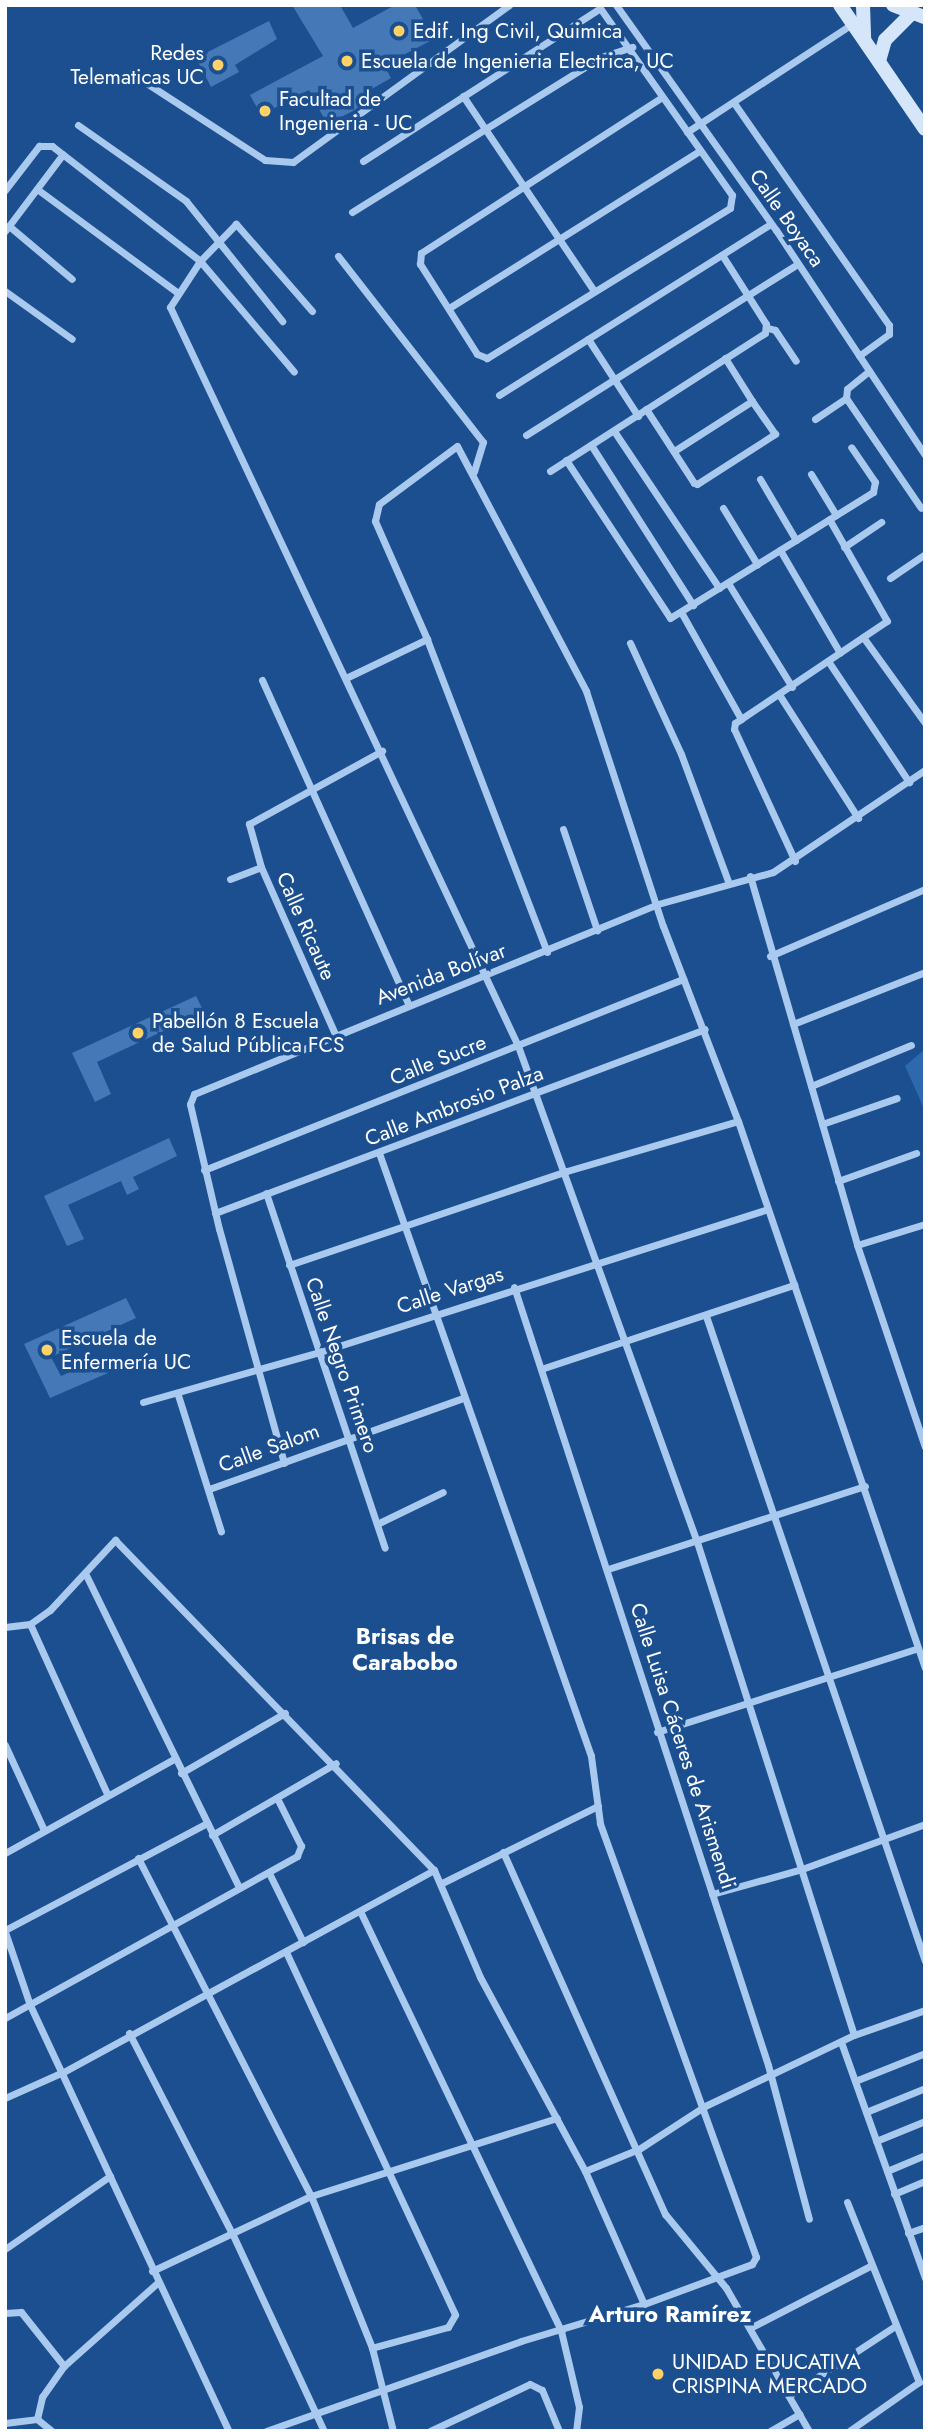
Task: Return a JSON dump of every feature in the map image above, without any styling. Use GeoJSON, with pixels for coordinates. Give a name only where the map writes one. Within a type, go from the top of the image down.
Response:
{"type":"FeatureCollection","features":[{"type":"Feature","properties":{"kind":"street"},"geometry":{"type":"LineString","coordinates":[[131,73],[265,160],[293,162],[509,5]]}},
{"type":"Feature","properties":{"kind":"street","name":"Calle Boyaca"},"geometry":{"type":"LineString","coordinates":[[615,5],[771,224],[869,371],[921,443],[925,455]]}},
{"type":"Feature","properties":{"kind":"street"},"geometry":{"type":"LineString","coordinates":[[840,5],[925,129]]}},
{"type":"Feature","properties":{"kind":"street"},"geometry":{"type":"LineString","coordinates":[[863,5],[864,39]]}},
{"type":"Feature","properties":{"kind":"street"},"geometry":{"type":"LineString","coordinates":[[363,161],[595,8],[606,10],[734,202],[487,358],[477,354],[420,264],[421,253],[662,97]]}},
{"type":"Feature","properties":{"kind":"street"},"geometry":{"type":"LineString","coordinates":[[879,61],[885,40],[910,10]]}},
{"type":"Feature","properties":{"kind":"street"},"geometry":{"type":"LineString","coordinates":[[687,132],[852,24]]}},
{"type":"Feature","properties":{"kind":"street"},"geometry":{"type":"LineString","coordinates":[[352,212],[485,132],[601,57],[632,47]]}},
{"type":"Feature","properties":{"kind":"street"},"geometry":{"type":"LineString","coordinates":[[463,96],[594,291]]}},
{"type":"Feature","properties":{"kind":"street"},"geometry":{"type":"LineString","coordinates":[[734,103],[889,325],[889,334],[859,356]]}},
{"type":"Feature","properties":{"kind":"street"},"geometry":{"type":"LineString","coordinates":[[78,125],[186,201],[282,321]]}},
{"type":"Feature","properties":{"kind":"street"},"geometry":{"type":"LineString","coordinates":[[5,190],[39,146],[46,144],[63,154],[200,261],[294,372]]}},
{"type":"Feature","properties":{"kind":"street"},"geometry":{"type":"LineString","coordinates":[[449,307],[699,151]]}},
{"type":"Feature","properties":{"kind":"street"},"geometry":{"type":"LineString","coordinates":[[63,154],[7,229],[72,279]]}},
{"type":"Feature","properties":{"kind":"street"},"geometry":{"type":"LineString","coordinates":[[37,189],[178,293]]}},
{"type":"Feature","properties":{"kind":"street"},"geometry":{"type":"LineString","coordinates":[[499,396],[771,224]]}},
{"type":"Feature","properties":{"kind":"street"},"geometry":{"type":"LineString","coordinates":[[312,311],[241,227],[232,226],[200,261],[178,293],[173,313],[383,751],[478,964],[489,974],[518,1046],[567,1171],[622,1343],[697,1542],[854,2035]]}},
{"type":"Feature","properties":{"kind":"street"},"geometry":{"type":"LineString","coordinates":[[722,255],[768,328],[775,330],[796,361]]}},
{"type":"Feature","properties":{"kind":"street"},"geometry":{"type":"LineString","coordinates":[[338,256],[483,442],[474,472]]}},
{"type":"Feature","properties":{"kind":"street"},"geometry":{"type":"LineString","coordinates":[[526,435],[798,264]]}},
{"type":"Feature","properties":{"kind":"street"},"geometry":{"type":"LineString","coordinates":[[5,292],[72,339]]}},
{"type":"Feature","properties":{"kind":"street"},"geometry":{"type":"LineString","coordinates":[[550,471],[638,416],[768,328]]}},
{"type":"Feature","properties":{"kind":"street"},"geometry":{"type":"LineString","coordinates":[[588,339],[638,416]]}},
{"type":"Feature","properties":{"kind":"street"},"geometry":{"type":"LineString","coordinates":[[646,409],[697,484],[774,436],[725,358]]}},
{"type":"Feature","properties":{"kind":"street"},"geometry":{"type":"LineString","coordinates":[[869,371],[847,389],[846,398],[921,508]]}},
{"type":"Feature","properties":{"kind":"street"},"geometry":{"type":"LineString","coordinates":[[816,419],[846,398]]}},
{"type":"Feature","properties":{"kind":"street"},"geometry":{"type":"LineString","coordinates":[[674,451],[752,401]]}},
{"type":"Feature","properties":{"kind":"street"},"geometry":{"type":"LineString","coordinates":[[614,431],[719,588]]}},
{"type":"Feature","properties":{"kind":"street"},"geometry":{"type":"LineString","coordinates":[[591,445],[692,605]]}},
{"type":"Feature","properties":{"kind":"street"},"geometry":{"type":"LineString","coordinates":[[566,460],[666,614],[681,612],[876,488],[850,447]]}},
{"type":"Feature","properties":{"kind":"street"},"geometry":{"type":"LineString","coordinates":[[547,952],[427,639],[374,512],[448,449],[464,452],[586,691],[682,979],[705,1029],[866,1486],[925,1668]]}},
{"type":"Feature","properties":{"kind":"street"},"geometry":{"type":"LineString","coordinates":[[794,861],[734,729],[741,719],[780,696],[888,618],[844,547],[811,474]]}},
{"type":"Feature","properties":{"kind":"street"},"geometry":{"type":"LineString","coordinates":[[760,479],[796,540]]}},
{"type":"Feature","properties":{"kind":"street"},"geometry":{"type":"LineString","coordinates":[[723,508],[757,564]]}},
{"type":"Feature","properties":{"kind":"street"},"geometry":{"type":"LineString","coordinates":[[844,547],[881,523]]}},
{"type":"Feature","properties":{"kind":"street"},"geometry":{"type":"LineString","coordinates":[[780,550],[840,653]]}},
{"type":"Feature","properties":{"kind":"street"},"geometry":{"type":"LineString","coordinates":[[890,578],[925,554]]}},
{"type":"Feature","properties":{"kind":"street"},"geometry":{"type":"LineString","coordinates":[[728,583],[792,687]]}},
{"type":"Feature","properties":{"kind":"street"},"geometry":{"type":"LineString","coordinates":[[681,612],[741,719]]}},
{"type":"Feature","properties":{"kind":"street"},"geometry":{"type":"LineString","coordinates":[[863,637],[925,723]]}},
{"type":"Feature","properties":{"kind":"street"},"geometry":{"type":"LineString","coordinates":[[348,677],[427,639]]}},
{"type":"Feature","properties":{"kind":"street"},"geometry":{"type":"LineString","coordinates":[[630,643],[681,754],[728,881]]}},
{"type":"Feature","properties":{"kind":"street"},"geometry":{"type":"LineString","coordinates":[[828,661],[909,782]]}},
{"type":"Feature","properties":{"kind":"street"},"geometry":{"type":"LineString","coordinates":[[262,680],[408,1004]]}},
{"type":"Feature","properties":{"kind":"street"},"geometry":{"type":"LineString","coordinates":[[780,696],[858,818]]}},
{"type":"Feature","properties":{"kind":"street"},"geometry":{"type":"LineString","coordinates":[[312,789],[383,751]]}},
{"type":"Feature","properties":{"kind":"street","name":"Avenida Bolívar"},"geometry":{"type":"LineString","coordinates":[[284,1463],[204,1170],[190,1104],[194,1094],[408,1004],[547,952],[658,904],[794,861],[925,770]]}},
{"type":"Feature","properties":{"kind":"street","name":"Calle Ricaute"},"geometry":{"type":"LineString","coordinates":[[312,789],[253,819],[248,832],[335,1034]]}},
{"type":"Feature","properties":{"kind":"street"},"geometry":{"type":"LineString","coordinates":[[562,829],[597,930]]}},
{"type":"Feature","properties":{"kind":"street"},"geometry":{"type":"LineString","coordinates":[[230,879],[261,867]]}},
{"type":"Feature","properties":{"kind":"street"},"geometry":{"type":"LineString","coordinates":[[750,876],[771,956],[857,1245],[924,1442]]}},
{"type":"Feature","properties":{"kind":"street"},"geometry":{"type":"LineString","coordinates":[[771,956],[925,889]]}},
{"type":"Feature","properties":{"kind":"street"},"geometry":{"type":"LineString","coordinates":[[793,1024],[925,972]]}},
{"type":"Feature","properties":{"kind":"street","name":"Calle Sucre"},"geometry":{"type":"LineString","coordinates":[[204,1170],[682,979]]}},
{"type":"Feature","properties":{"kind":"street","name":"Calle Ambrosio Palza"},"geometry":{"type":"LineString","coordinates":[[215,1213],[705,1029]]}},
{"type":"Feature","properties":{"kind":"street"},"geometry":{"type":"LineString","coordinates":[[811,1086],[911,1045]]}},
{"type":"Feature","properties":{"kind":"street"},"geometry":{"type":"LineString","coordinates":[[822,1124],[897,1098]]}},
{"type":"Feature","properties":{"kind":"street"},"geometry":{"type":"LineString","coordinates":[[289,1265],[567,1171],[737,1121]]}},
{"type":"Feature","properties":{"kind":"street"},"geometry":{"type":"LineString","coordinates":[[266,2431],[381,2388],[644,2304],[752,2264],[756,2258],[598,1806],[591,1755],[461,1399],[379,1153]]}},
{"type":"Feature","properties":{"kind":"street"},"geometry":{"type":"LineString","coordinates":[[838,1181],[916,1153]]}},
{"type":"Feature","properties":{"kind":"street","name":"Calle Negro Primero"},"geometry":{"type":"LineString","coordinates":[[266,1193],[385,1548]]}},
{"type":"Feature","properties":{"kind":"street","name":"Calle Vargas"},"geometry":{"type":"LineString","coordinates":[[143,1402],[178,1395],[320,1352],[513,1287],[767,1209]]}},
{"type":"Feature","properties":{"kind":"street"},"geometry":{"type":"LineString","coordinates":[[857,1245],[925,1224]]}},
{"type":"Feature","properties":{"kind":"street"},"geometry":{"type":"LineString","coordinates":[[541,1369],[794,1285]]}},
{"type":"Feature","properties":{"kind":"street","name":"Calle Luisa Cáceres de Arismendi"},"geometry":{"type":"LineString","coordinates":[[513,1287],[608,1569],[657,1732],[770,2076],[809,2218]]}},
{"type":"Feature","properties":{"kind":"street"},"geometry":{"type":"LineString","coordinates":[[706,1316],[776,1513],[925,1961]]}},
{"type":"Feature","properties":{"kind":"street"},"geometry":{"type":"LineString","coordinates":[[178,1395],[221,1531]]}},
{"type":"Feature","properties":{"kind":"street","name":"Calle Salom"},"geometry":{"type":"LineString","coordinates":[[209,1489],[348,1437],[461,1399]]}},
{"type":"Feature","properties":{"kind":"street"},"geometry":{"type":"LineString","coordinates":[[608,1569],[866,1486]]}},
{"type":"Feature","properties":{"kind":"street"},"geometry":{"type":"LineString","coordinates":[[377,1524],[443,1492]]}},
{"type":"Feature","properties":{"kind":"street"},"geometry":{"type":"LineString","coordinates":[[5,1626],[30,1624],[86,1575],[116,1540],[335,1763],[434,1870],[442,1883],[480,1978],[585,2171],[644,2304]]}},
{"type":"Feature","properties":{"kind":"street"},"geometry":{"type":"LineString","coordinates":[[86,1575],[239,1888]]}},
{"type":"Feature","properties":{"kind":"street"},"geometry":{"type":"LineString","coordinates":[[30,1624],[107,1794]]}},
{"type":"Feature","properties":{"kind":"street"},"geometry":{"type":"LineString","coordinates":[[657,1732],[918,1648]]}},
{"type":"Feature","properties":{"kind":"street"},"geometry":{"type":"LineString","coordinates":[[181,1773],[285,1713]]}},
{"type":"Feature","properties":{"kind":"street"},"geometry":{"type":"LineString","coordinates":[[5,1745],[44,1830]]}},
{"type":"Feature","properties":{"kind":"street"},"geometry":{"type":"LineString","coordinates":[[5,1853],[174,1759]]}},
{"type":"Feature","properties":{"kind":"street"},"geometry":{"type":"LineString","coordinates":[[212,1835],[335,1763]]}},
{"type":"Feature","properties":{"kind":"street"},"geometry":{"type":"LineString","coordinates":[[5,2018],[269,1873],[302,1852],[277,1798]]}},
{"type":"Feature","properties":{"kind":"street"},"geometry":{"type":"LineString","coordinates":[[442,1883],[598,1806]]}},
{"type":"Feature","properties":{"kind":"street"},"geometry":{"type":"LineString","coordinates":[[207,1824],[138,1858],[5,1931],[30,2005],[63,2072],[157,2283],[229,2431]]}},
{"type":"Feature","properties":{"kind":"street"},"geometry":{"type":"LineString","coordinates":[[712,1894],[802,1869],[925,1824]]}},
{"type":"Feature","properties":{"kind":"street"},"geometry":{"type":"LineString","coordinates":[[503,1852],[639,2149],[665,2214],[717,2275],[809,2431]]}},
{"type":"Feature","properties":{"kind":"street"},"geometry":{"type":"LineString","coordinates":[[138,1858],[311,2196],[372,2348],[393,2431]]}},
{"type":"Feature","properties":{"kind":"street"},"geometry":{"type":"LineString","coordinates":[[5,2098],[63,2072],[129,2033],[286,1952],[434,1870]]}},
{"type":"Feature","properties":{"kind":"street"},"geometry":{"type":"LineString","coordinates":[[269,1873],[303,1942]]}},
{"type":"Feature","properties":{"kind":"street"},"geometry":{"type":"LineString","coordinates":[[360,1911],[561,2331],[579,2407],[576,2431]]}},
{"type":"Feature","properties":{"kind":"street"},"geometry":{"type":"LineString","coordinates":[[286,1952],[389,2170],[455,2322],[372,2348]]}},
{"type":"Feature","properties":{"kind":"street"},"geometry":{"type":"LineString","coordinates":[[585,2171],[639,2149],[705,2106],[854,2035],[925,2010]]}},
{"type":"Feature","properties":{"kind":"street"},"geometry":{"type":"LineString","coordinates":[[129,2033],[232,2233],[324,2431]]}},
{"type":"Feature","properties":{"kind":"street"},"geometry":{"type":"LineString","coordinates":[[841,2042],[925,2278]]}},
{"type":"Feature","properties":{"kind":"street"},"geometry":{"type":"LineString","coordinates":[[855,2081],[925,2053]]}},
{"type":"Feature","properties":{"kind":"street"},"geometry":{"type":"LineString","coordinates":[[866,2112],[925,2088]]}},
{"type":"Feature","properties":{"kind":"street"},"geometry":{"type":"LineString","coordinates":[[152,2270],[311,2196],[557,2118]]}},
{"type":"Feature","properties":{"kind":"street"},"geometry":{"type":"LineString","coordinates":[[876,2141],[925,2121]]}},
{"type":"Feature","properties":{"kind":"street"},"geometry":{"type":"LineString","coordinates":[[887,2171],[925,2155]]}},
{"type":"Feature","properties":{"kind":"street"},"geometry":{"type":"LineString","coordinates":[[5,2249],[110,2176]]}},
{"type":"Feature","properties":{"kind":"street"},"geometry":{"type":"LineString","coordinates":[[894,2194],[925,2181]]}},
{"type":"Feature","properties":{"kind":"street"},"geometry":{"type":"LineString","coordinates":[[847,2202],[919,2382],[849,2431]]}},
{"type":"Feature","properties":{"kind":"street"},"geometry":{"type":"LineString","coordinates":[[908,2233],[925,2227]]}},
{"type":"Feature","properties":{"kind":"street"},"geometry":{"type":"LineString","coordinates":[[750,2328],[872,2265]]}},
{"type":"Feature","properties":{"kind":"street"},"geometry":{"type":"LineString","coordinates":[[37,2420],[39,2404],[64,2366],[157,2283]]}},
{"type":"Feature","properties":{"kind":"street"},"geometry":{"type":"LineString","coordinates":[[5,2313],[21,2312],[64,2366]]}},
{"type":"Feature","properties":{"kind":"street"},"geometry":{"type":"LineString","coordinates":[[790,2395],[895,2326]]}},
{"type":"Feature","properties":{"kind":"street"},"geometry":{"type":"LineString","coordinates":[[430,2431],[530,2384],[542,2390],[559,2431]]}},
{"type":"Feature","properties":{"kind":"street"},"geometry":{"type":"LineString","coordinates":[[771,2431],[799,2414]]}},
{"type":"Feature","properties":{"kind":"street"},"geometry":{"type":"LineString","coordinates":[[5,2423],[37,2420],[52,2431]]}},
{"type":"Feature","properties":{"kind":"shaded area"},"geometry":{"type":"Polygon","coordinates":[[[925,1049],[925,1111],[905,1066],[925,1049]]]}},
{"type":"Feature","properties":{"kind":"building"},"geometry":{"type":"Polygon","coordinates":[[[292,5],[340,5],[353,28],[395,5],[415,5],[434,39],[384,65],[391,78],[356,98],[360,106],[327,124],[309,90],[261,115],[250,95],[323,56],[292,5]]]}},
{"type":"Feature","properties":{"kind":"building"},"geometry":{"type":"Polygon","coordinates":[[[269,21],[277,39],[235,65],[239,72],[211,87],[196,58],[269,21]]]}},
{"type":"Feature","properties":{"kind":"building","name":"Pabellón 8 Escuela de Salud Pública FCS"},"geometry":{"type":"Polygon","coordinates":[[[196,996],[204,1012],[97,1062],[111,1094],[95,1102],[72,1053],[196,996]]]}},
{"type":"Feature","properties":{"kind":"building"},"geometry":{"type":"Polygon","coordinates":[[[169,1138],[177,1156],[133,1177],[139,1189],[127,1195],[121,1181],[68,1205],[84,1239],[67,1246],[44,1196],[169,1138]]]}},
{"type":"Feature","properties":{"kind":"building","name":"Escuela de Enfermería UC"},"geometry":{"type":"Polygon","coordinates":[[[126,1298],[136,1318],[51,1357],[61,1376],[101,1358],[108,1373],[50,1398],[24,1344],[126,1298]]]}},
{"type":"Feature","properties":{"kind":"place","name":"Edif. Ing Civil, Quimica"},"geometry":{"type":"Point","coordinates":[399,31]}},
{"type":"Feature","properties":{"kind":"place","name":"Escuela de Ingenieria Electrica, UC"},"geometry":{"type":"Point","coordinates":[347,61]}},
{"type":"Feature","properties":{"kind":"place","name":"Redes Telematicas UC"},"geometry":{"type":"Point","coordinates":[218,65]}},
{"type":"Feature","properties":{"kind":"place","name":"Facultad de Ingenieria - UC"},"geometry":{"type":"Point","coordinates":[265,111]}},
{"type":"Feature","properties":{"kind":"place","name":"Pabellón 8 Escuela de Salud Pública FCS"},"geometry":{"type":"Point","coordinates":[138,1033]}},
{"type":"Feature","properties":{"kind":"place","name":"Escuela de Enfermería UC"},"geometry":{"type":"Point","coordinates":[47,1350]}},
{"type":"Feature","properties":{"kind":"place","name":"UNIDAD EDUCATIVA CRISPINA MERCADO"},"geometry":{"type":"Point","coordinates":[658,2374]}},
{"type":"Feature","properties":{"kind":"district","name":"Brisas de Carabobo"},"geometry":{"type":"Point","coordinates":[405,1649]}},
{"type":"Feature","properties":{"kind":"district","name":"Arturo Ramírez"},"geometry":{"type":"Point","coordinates":[670,2314]}}]}
